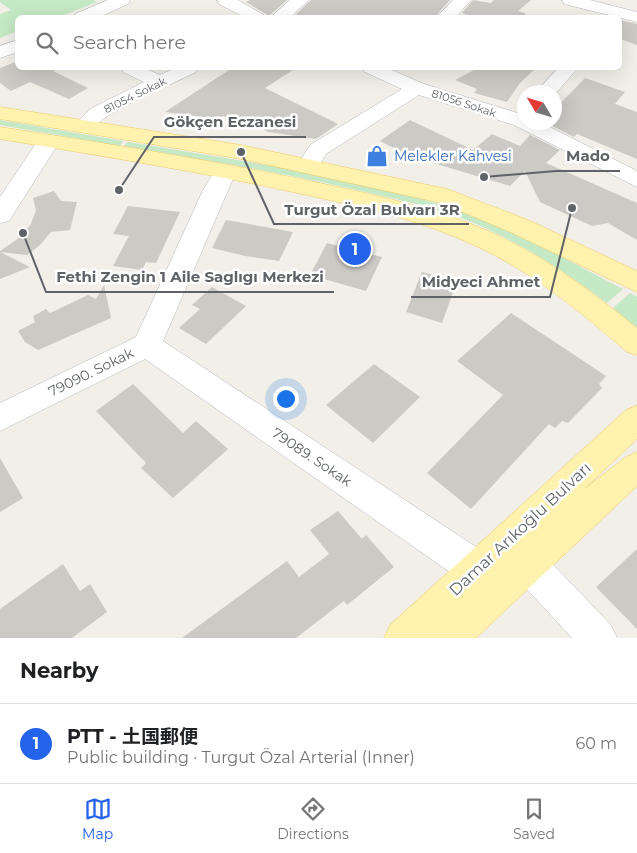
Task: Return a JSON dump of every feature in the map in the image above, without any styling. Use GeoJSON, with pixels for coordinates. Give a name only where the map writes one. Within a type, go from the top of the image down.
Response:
{"type":"FeatureCollection","features":[{"type":"Feature","properties":{"kind":"main road"},"geometry":{"type":"LineString","coordinates":[[0,113],[85,126],[308,166],[464,202],[637,282]]}},
{"type":"Feature","properties":{"kind":"main road"},"geometry":{"type":"LineString","coordinates":[[0,133],[286,183],[428,217],[484,239],[546,273],[586,302],[637,344]]}},
{"type":"Feature","properties":{"kind":"main road","name":"Damar Arıkoğlu Bulvarı"},"geometry":{"type":"LineString","coordinates":[[403,638],[637,419]]}},
{"type":"Feature","properties":{"kind":"main road"},"geometry":{"type":"LineString","coordinates":[[449,638],[613,485],[637,467]]}},
{"type":"Feature","properties":{"kind":"street"},"geometry":{"type":"LineString","coordinates":[[88,15],[122,0]]}},
{"type":"Feature","properties":{"kind":"street"},"geometry":{"type":"LineString","coordinates":[[224,0],[255,15]]}},
{"type":"Feature","properties":{"kind":"street"},"geometry":{"type":"LineString","coordinates":[[282,15],[301,0]]}},
{"type":"Feature","properties":{"kind":"street"},"geometry":{"type":"LineString","coordinates":[[447,15],[463,0]]}},
{"type":"Feature","properties":{"kind":"street"},"geometry":{"type":"LineString","coordinates":[[570,0],[619,10],[637,17]]}},
{"type":"Feature","properties":{"kind":"street"},"geometry":{"type":"LineString","coordinates":[[0,52],[15,45]]}},
{"type":"Feature","properties":{"kind":"street"},"geometry":{"type":"LineString","coordinates":[[134,70],[161,83]]}},
{"type":"Feature","properties":{"kind":"street","name":"81054 Sokak"},"geometry":{"type":"LineString","coordinates":[[85,126],[97,113],[185,70]]}},
{"type":"Feature","properties":{"kind":"street","name":"81056 Sokak"},"geometry":{"type":"LineString","coordinates":[[382,70],[417,88],[517,118]]}},
{"type":"Feature","properties":{"kind":"street"},"geometry":{"type":"LineString","coordinates":[[552,85],[566,70]]}},
{"type":"Feature","properties":{"kind":"street"},"geometry":{"type":"LineString","coordinates":[[308,166],[318,150],[417,88]]}},
{"type":"Feature","properties":{"kind":"street","name":"81056 Sokak"},"geometry":{"type":"LineString","coordinates":[[542,130],[637,180]]}},
{"type":"Feature","properties":{"kind":"street"},"geometry":{"type":"LineString","coordinates":[[0,215],[49,141]]}},
{"type":"Feature","properties":{"kind":"street","name":"79090. Sokak"},"geometry":{"type":"LineString","coordinates":[[0,418],[147,345],[214,190],[226,172]]}},
{"type":"Feature","properties":{"kind":"street","name":"79089. Sokak"},"geometry":{"type":"LineString","coordinates":[[147,345],[477,569]]}},
{"type":"Feature","properties":{"kind":"street"},"geometry":{"type":"LineString","coordinates":[[528,564],[598,638]]}},
{"type":"Feature","properties":{"kind":"green space"},"geometry":{"type":"Polygon","coordinates":[[[0,0],[93,0],[97,2],[64,15],[15,15],[15,32],[0,38],[0,14],[11,10],[0,0]]]}},
{"type":"Feature","properties":{"kind":"green space"},"geometry":{"type":"Polygon","coordinates":[[[0,120],[123,141],[120,146],[0,125],[0,120]]]}},
{"type":"Feature","properties":{"kind":"green space"},"geometry":{"type":"Polygon","coordinates":[[[128,142],[329,177],[448,207],[515,233],[623,289],[607,303],[529,251],[488,229],[437,209],[252,168],[124,146],[128,142]]]}},
{"type":"Feature","properties":{"kind":"green space"},"geometry":{"type":"Polygon","coordinates":[[[630,293],[637,297],[637,329],[613,308],[630,293]]]}},
{"type":"Feature","properties":{"kind":"building"},"geometry":{"type":"Polygon","coordinates":[[[250,0],[287,0],[270,15],[246,2],[250,0]]]}},
{"type":"Feature","properties":{"kind":"building"},"geometry":{"type":"Polygon","coordinates":[[[311,0],[450,0],[437,15],[295,15],[311,0]]]}},
{"type":"Feature","properties":{"kind":"building"},"geometry":{"type":"Polygon","coordinates":[[[473,0],[491,3],[494,0],[531,0],[518,11],[525,13],[525,15],[467,15],[462,13],[473,0]]]}},
{"type":"Feature","properties":{"kind":"building"},"geometry":{"type":"Polygon","coordinates":[[[622,20],[637,24],[637,45],[622,40],[622,20]]]}},
{"type":"Feature","properties":{"kind":"building"},"geometry":{"type":"Polygon","coordinates":[[[15,62],[15,70],[56,70],[53,71],[88,88],[69,99],[30,82],[11,91],[0,83],[0,68],[15,62]]]}},
{"type":"Feature","properties":{"kind":"building"},"geometry":{"type":"Polygon","coordinates":[[[229,70],[293,70],[265,88],[338,124],[316,139],[268,132],[244,118],[237,122],[223,116],[217,119],[165,112],[229,70]]]}},
{"type":"Feature","properties":{"kind":"building"},"geometry":{"type":"Polygon","coordinates":[[[474,70],[534,70],[517,85],[507,102],[474,93],[477,89],[455,80],[474,70]]]}},
{"type":"Feature","properties":{"kind":"building"},"geometry":{"type":"Polygon","coordinates":[[[585,78],[625,92],[615,104],[637,112],[637,159],[577,134],[574,137],[560,130],[562,130],[562,102],[585,78]]]}},
{"type":"Feature","properties":{"kind":"building"},"geometry":{"type":"Polygon","coordinates":[[[410,120],[473,150],[492,134],[520,146],[530,135],[560,150],[546,163],[637,203],[637,240],[608,223],[592,226],[540,202],[525,171],[510,186],[420,159],[418,160],[380,141],[410,120]]]}},
{"type":"Feature","properties":{"kind":"building"},"geometry":{"type":"Polygon","coordinates":[[[54,191],[61,201],[77,202],[70,230],[51,232],[40,245],[27,255],[0,252],[19,238],[31,224],[36,210],[33,198],[54,191]]]}},
{"type":"Feature","properties":{"kind":"building"},"geometry":{"type":"Polygon","coordinates":[[[128,206],[180,212],[156,263],[146,262],[142,270],[113,266],[129,236],[113,234],[128,206]]]}},
{"type":"Feature","properties":{"kind":"building"},"geometry":{"type":"Polygon","coordinates":[[[226,220],[293,232],[279,261],[245,256],[212,248],[226,220]]]}},
{"type":"Feature","properties":{"kind":"building"},"geometry":{"type":"Polygon","coordinates":[[[327,243],[382,257],[366,291],[310,275],[327,243]]]}},
{"type":"Feature","properties":{"kind":"building"},"geometry":{"type":"Polygon","coordinates":[[[0,252],[30,267],[0,279],[0,252]]]}},
{"type":"Feature","properties":{"kind":"building"},"geometry":{"type":"Polygon","coordinates":[[[422,272],[457,281],[442,323],[406,312],[422,272]]]}},
{"type":"Feature","properties":{"kind":"building"},"geometry":{"type":"Polygon","coordinates":[[[104,285],[111,318],[38,350],[25,342],[18,331],[35,322],[33,316],[46,309],[50,313],[88,295],[96,299],[104,285]]]}},
{"type":"Feature","properties":{"kind":"building"},"geometry":{"type":"Polygon","coordinates":[[[212,287],[246,306],[206,344],[179,328],[200,309],[192,305],[212,287]]]}},
{"type":"Feature","properties":{"kind":"building"},"geometry":{"type":"Polygon","coordinates":[[[511,313],[606,376],[599,384],[602,388],[568,423],[562,421],[555,428],[549,424],[471,509],[427,473],[503,395],[457,361],[511,313]]]}},
{"type":"Feature","properties":{"kind":"building"},"geometry":{"type":"Polygon","coordinates":[[[374,364],[420,397],[373,443],[326,405],[374,364]]]}},
{"type":"Feature","properties":{"kind":"building"},"geometry":{"type":"Polygon","coordinates":[[[133,384],[183,433],[196,421],[228,449],[173,498],[141,468],[146,463],[96,411],[133,384]]]}},
{"type":"Feature","properties":{"kind":"building"},"geometry":{"type":"Polygon","coordinates":[[[0,458],[23,498],[0,512],[0,458]]]}},
{"type":"Feature","properties":{"kind":"building"},"geometry":{"type":"Polygon","coordinates":[[[338,511],[362,539],[366,535],[394,567],[347,605],[344,601],[296,638],[182,638],[287,561],[299,577],[329,554],[310,530],[338,511]]]}},
{"type":"Feature","properties":{"kind":"building"},"geometry":{"type":"Polygon","coordinates":[[[637,549],[637,629],[596,587],[637,549]]]}},
{"type":"Feature","properties":{"kind":"building"},"geometry":{"type":"Polygon","coordinates":[[[63,564],[80,591],[90,584],[107,612],[72,638],[0,638],[0,609],[63,564]]]}},
{"type":"Feature","properties":{"kind":"place","name":"Turgut Özal Bulvarı 3R"},"geometry":{"type":"Point","coordinates":[241,152]}},
{"type":"Feature","properties":{"kind":"place","name":"Melekler Kahvesi"},"geometry":{"type":"Point","coordinates":[377,156]}},
{"type":"Feature","properties":{"kind":"place","name":"Mado"},"geometry":{"type":"Point","coordinates":[484,177]}},
{"type":"Feature","properties":{"kind":"place","name":"Gökçen Eczanesi"},"geometry":{"type":"Point","coordinates":[119,190]}},
{"type":"Feature","properties":{"kind":"place","name":"Midyeci Ahmet"},"geometry":{"type":"Point","coordinates":[572,208]}},
{"type":"Feature","properties":{"kind":"place","name":"Fethi Zengin 1 Aile Saglıgı Merkezi"},"geometry":{"type":"Point","coordinates":[23,233]}},
{"type":"Feature","properties":{"kind":"place","name":"PTT - 土国郵便"},"geometry":{"type":"Point","coordinates":[355,249]}}]}
